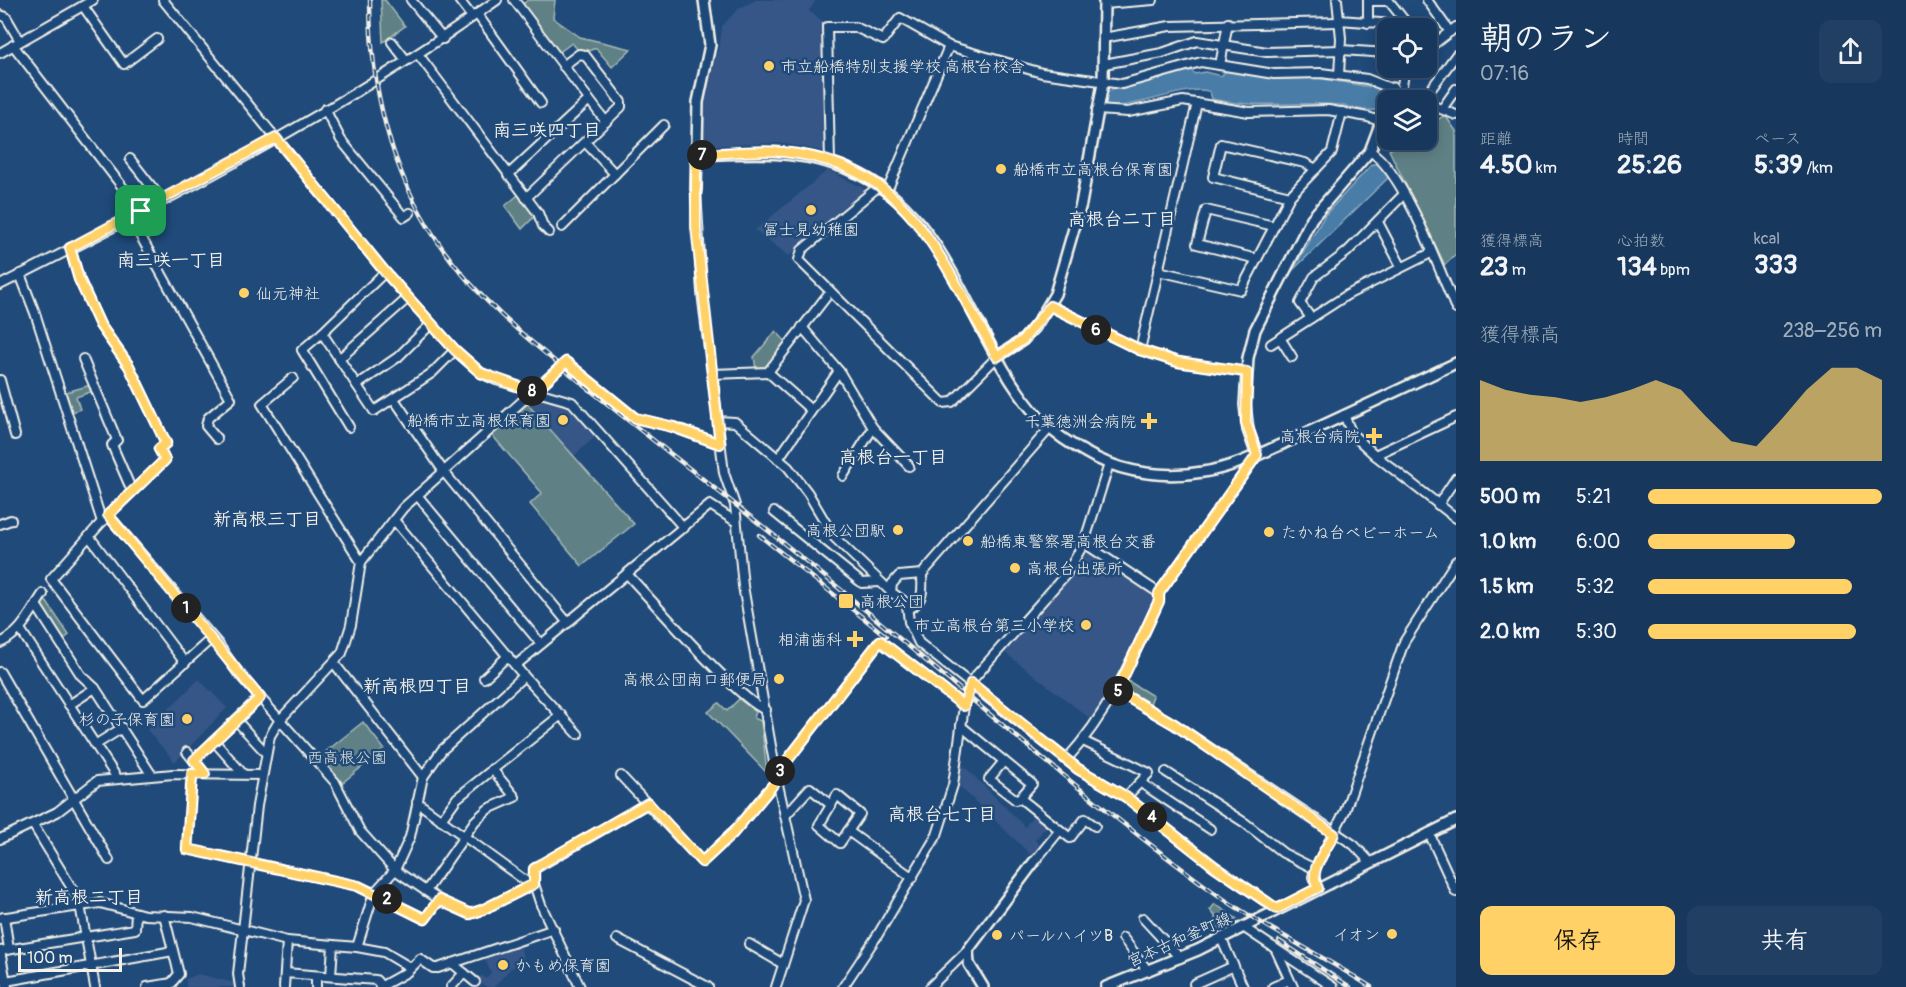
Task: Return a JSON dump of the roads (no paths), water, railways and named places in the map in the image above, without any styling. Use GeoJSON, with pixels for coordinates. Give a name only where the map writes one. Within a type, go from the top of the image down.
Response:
{"type":"FeatureCollection","features":[{"type":"Feature","properties":{"kind":"street"},"geometry":{"type":"LineString","coordinates":[[0,52],[93,0]]}},
{"type":"Feature","properties":{"kind":"street"},"geometry":{"type":"LineString","coordinates":[[163,0],[385,272],[455,350],[481,373],[534,392],[572,402],[684,528]]}},
{"type":"Feature","properties":{"kind":"street"},"geometry":{"type":"LineString","coordinates":[[411,0],[442,39]]}},
{"type":"Feature","properties":{"kind":"street"},"geometry":{"type":"LineString","coordinates":[[459,0],[541,103]]}},
{"type":"Feature","properties":{"kind":"street"},"geometry":{"type":"LineString","coordinates":[[0,285],[276,138],[418,54],[497,0]]}},
{"type":"Feature","properties":{"kind":"street"},"geometry":{"type":"LineString","coordinates":[[514,0],[606,122]]}},
{"type":"Feature","properties":{"kind":"street"},"geometry":{"type":"LineString","coordinates":[[704,0],[710,51],[699,95],[696,190],[697,234],[712,374],[724,473],[735,505],[735,521],[750,629],[784,816],[804,900],[776,987]]}},
{"type":"Feature","properties":{"kind":"street"},"geometry":{"type":"LineString","coordinates":[[949,46],[883,189],[802,250],[799,260],[943,403],[952,402],[997,357],[1023,340],[1050,306],[1081,204],[1103,83],[1104,2],[1153,0]]}},
{"type":"Feature","properties":{"kind":"street"},"geometry":{"type":"LineString","coordinates":[[1338,0],[1341,50],[1339,75]]}},
{"type":"Feature","properties":{"kind":"street"},"geometry":{"type":"LineString","coordinates":[[1426,0],[1453,30],[1437,41]]}},
{"type":"Feature","properties":{"kind":"street"},"geometry":{"type":"LineString","coordinates":[[1368,23],[1368,1],[1389,1],[1403,18]]}},
{"type":"Feature","properties":{"kind":"street"},"geometry":{"type":"LineString","coordinates":[[83,6],[124,63],[157,39]]}},
{"type":"Feature","properties":{"kind":"street"},"geometry":{"type":"LineString","coordinates":[[0,15],[6,17],[17,43],[141,211]]}},
{"type":"Feature","properties":{"kind":"street"},"geometry":{"type":"LineString","coordinates":[[830,162],[827,27],[855,27],[883,40],[900,18],[949,46],[1042,74],[1103,83],[1125,84],[1201,62],[1274,74],[1339,75],[1397,89],[1401,78]]}},
{"type":"Feature","properties":{"kind":"street"},"geometry":{"type":"LineString","coordinates":[[1103,38],[1170,26],[1228,23],[1339,21],[1377,24]]}},
{"type":"Feature","properties":{"kind":"street"},"geometry":{"type":"LineString","coordinates":[[1220,65],[1228,23]]}},
{"type":"Feature","properties":{"kind":"street"},"geometry":{"type":"LineString","coordinates":[[392,42],[406,60]]}},
{"type":"Feature","properties":{"kind":"street"},"geometry":{"type":"LineString","coordinates":[[1104,64],[1162,53],[1197,42],[1267,52],[1341,50],[1377,52]]}},
{"type":"Feature","properties":{"kind":"street"},"geometry":{"type":"LineString","coordinates":[[418,54],[549,232]]}},
{"type":"Feature","properties":{"kind":"street"},"geometry":{"type":"LineString","coordinates":[[526,198],[621,107],[621,102],[585,55],[579,54],[563,66]]}},
{"type":"Feature","properties":{"kind":"street"},"geometry":{"type":"LineString","coordinates":[[1431,90],[1456,55]]}},
{"type":"Feature","properties":{"kind":"street"},"geometry":{"type":"LineString","coordinates":[[1442,109],[1456,89]]}},
{"type":"Feature","properties":{"kind":"street"},"geometry":{"type":"LineString","coordinates":[[508,175],[589,100]]}},
{"type":"Feature","properties":{"kind":"street"},"geometry":{"type":"LineString","coordinates":[[1097,110],[1128,112],[1172,102],[1197,103],[1249,112],[1342,112],[1377,120]]}},
{"type":"Feature","properties":{"kind":"street"},"geometry":{"type":"LineString","coordinates":[[1140,350],[1197,103]]}},
{"type":"Feature","properties":{"kind":"street"},"geometry":{"type":"LineString","coordinates":[[1437,107],[1456,115]]}},
{"type":"Feature","properties":{"kind":"street"},"geometry":{"type":"LineString","coordinates":[[325,109],[341,140],[404,216],[410,213]]}},
{"type":"Feature","properties":{"kind":"street"},"geometry":{"type":"LineString","coordinates":[[1158,271],[1241,290],[1290,196],[1332,152],[1342,112]]}},
{"type":"Feature","properties":{"kind":"street"},"geometry":{"type":"LineString","coordinates":[[562,227],[663,125]]}},
{"type":"Feature","properties":{"kind":"street"},"geometry":{"type":"LineString","coordinates":[[1257,455],[1246,422],[1247,372],[1255,330],[1309,222],[1370,151],[1377,137]]}},
{"type":"Feature","properties":{"kind":"street"},"geometry":{"type":"LineString","coordinates":[[585,142],[615,174]]}},
{"type":"Feature","properties":{"kind":"street"},"geometry":{"type":"LineString","coordinates":[[1290,196],[1214,177],[1221,144],[1305,163],[1316,169]]}},
{"type":"Feature","properties":{"kind":"street"},"geometry":{"type":"LineString","coordinates":[[1370,151],[1383,160],[1404,194],[1456,309]]}},
{"type":"Feature","properties":{"kind":"street"},"geometry":{"type":"LineString","coordinates":[[696,155],[780,152],[830,162],[883,189],[914,216],[932,241],[997,357],[1028,405],[1049,429],[1082,451],[1109,464],[1147,473],[1178,474],[1215,470],[1257,455],[1456,363]]}},
{"type":"Feature","properties":{"kind":"street"},"geometry":{"type":"LineString","coordinates":[[130,159],[162,200]]}},
{"type":"Feature","properties":{"kind":"street"},"geometry":{"type":"LineString","coordinates":[[1311,318],[1300,303],[1314,277],[1347,252],[1404,194]]}},
{"type":"Feature","properties":{"kind":"street"},"geometry":{"type":"LineString","coordinates":[[1257,259],[1197,244],[1206,210],[1274,226]]}},
{"type":"Feature","properties":{"kind":"street"},"geometry":{"type":"LineString","coordinates":[[129,217],[231,399],[208,418],[206,426],[217,439]]}},
{"type":"Feature","properties":{"kind":"street"},"geometry":{"type":"LineString","coordinates":[[1378,222],[1401,266]]}},
{"type":"Feature","properties":{"kind":"street"},"geometry":{"type":"LineString","coordinates":[[70,248],[79,279],[100,325],[129,366],[166,443],[159,449],[165,460],[108,515],[51,579],[143,700],[212,638]]}},
{"type":"Feature","properties":{"kind":"street"},"geometry":{"type":"LineString","coordinates":[[1271,344],[1401,266],[1431,252]]}},
{"type":"Feature","properties":{"kind":"street"},"geometry":{"type":"LineString","coordinates":[[349,427],[302,350],[385,272]]}},
{"type":"Feature","properties":{"kind":"street"},"geometry":{"type":"LineString","coordinates":[[20,274],[35,313],[102,522]]}},
{"type":"Feature","properties":{"kind":"street"},"geometry":{"type":"LineString","coordinates":[[768,372],[826,297]]}},
{"type":"Feature","properties":{"kind":"street"},"geometry":{"type":"LineString","coordinates":[[339,359],[408,298]]}},
{"type":"Feature","properties":{"kind":"street"},"geometry":{"type":"LineString","coordinates":[[1050,306],[1140,350],[1178,362],[1247,372]]}},
{"type":"Feature","properties":{"kind":"street"},"geometry":{"type":"LineString","coordinates":[[357,385],[398,357],[431,324]]}},
{"type":"Feature","properties":{"kind":"street"},"geometry":{"type":"LineString","coordinates":[[802,327],[839,371],[873,428],[909,466]]}},
{"type":"Feature","properties":{"kind":"street"},"geometry":{"type":"LineString","coordinates":[[322,333],[374,411],[432,373],[455,350]]}},
{"type":"Feature","properties":{"kind":"street"},"geometry":{"type":"LineString","coordinates":[[1281,338],[1292,357]]}},
{"type":"Feature","properties":{"kind":"street"},"geometry":{"type":"LineString","coordinates":[[83,359],[117,440],[112,445],[132,492]]}},
{"type":"Feature","properties":{"kind":"street"},"geometry":{"type":"LineString","coordinates":[[240,987],[238,974],[245,933],[262,775],[270,736],[279,721],[342,653],[351,625],[361,562],[394,520],[417,495],[566,362],[635,418],[673,427],[720,444]]}},
{"type":"Feature","properties":{"kind":"street"},"geometry":{"type":"LineString","coordinates":[[778,459],[839,371]]}},
{"type":"Feature","properties":{"kind":"street"},"geometry":{"type":"LineString","coordinates":[[712,374],[768,372],[811,410]]}},
{"type":"Feature","properties":{"kind":"street"},"geometry":{"type":"LineString","coordinates":[[293,378],[262,404],[361,562]]}},
{"type":"Feature","properties":{"kind":"street"},"geometry":{"type":"LineString","coordinates":[[0,381],[15,435]]}},
{"type":"Feature","properties":{"kind":"street"},"geometry":{"type":"LineString","coordinates":[[394,399],[444,472],[568,623]]}},
{"type":"Feature","properties":{"kind":"street"},"geometry":{"type":"LineString","coordinates":[[1344,415],[1352,434],[1375,455],[1456,518]]}},
{"type":"Feature","properties":{"kind":"street"},"geometry":{"type":"LineString","coordinates":[[1375,455],[1456,418]]}},
{"type":"Feature","properties":{"kind":"street"},"geometry":{"type":"LineString","coordinates":[[718,421],[735,422],[788,467],[808,493],[834,537],[891,592],[910,606]]}},
{"type":"Feature","properties":{"kind":"street"},"geometry":{"type":"LineString","coordinates":[[843,476],[873,428]]}},
{"type":"Feature","properties":{"kind":"street"},"geometry":{"type":"LineString","coordinates":[[910,606],[918,603],[923,594],[922,578],[1049,429]]}},
{"type":"Feature","properties":{"kind":"street"},"geometry":{"type":"LineString","coordinates":[[1066,760],[1083,741],[1117,691],[1159,601],[1159,593],[1257,455]]}},
{"type":"Feature","properties":{"kind":"street"},"geometry":{"type":"LineString","coordinates":[[843,987],[937,834],[955,775],[964,706],[971,683],[1067,573],[1084,543],[1109,464]]}},
{"type":"Feature","properties":{"kind":"street"},"geometry":{"type":"LineString","coordinates":[[1438,505],[1456,478]]}},
{"type":"Feature","properties":{"kind":"street"},"geometry":{"type":"LineString","coordinates":[[417,495],[541,644]]}},
{"type":"Feature","properties":{"kind":"street"},"geometry":{"type":"LineString","coordinates":[[516,665],[710,505],[735,521]]}},
{"type":"Feature","properties":{"kind":"street"},"geometry":{"type":"LineString","coordinates":[[774,512],[862,583],[880,582]]}},
{"type":"Feature","properties":{"kind":"street"},"geometry":{"type":"LineString","coordinates":[[108,515],[279,721],[335,782],[360,831],[395,870],[439,900],[470,914],[532,884]]}},
{"type":"Feature","properties":{"kind":"street"},"geometry":{"type":"LineString","coordinates":[[0,524],[11,520]]}},
{"type":"Feature","properties":{"kind":"street"},"geometry":{"type":"LineString","coordinates":[[394,520],[524,676],[578,734]]}},
{"type":"Feature","properties":{"kind":"street"},"geometry":{"type":"LineString","coordinates":[[89,536],[185,663]]}},
{"type":"Feature","properties":{"kind":"street"},"geometry":{"type":"LineString","coordinates":[[1084,543],[1159,593]]}},
{"type":"Feature","properties":{"kind":"street"},"geometry":{"type":"LineString","coordinates":[[1318,888],[1313,877],[1315,869],[1334,834],[1355,784],[1370,733],[1404,642],[1456,561]]}},
{"type":"Feature","properties":{"kind":"street"},"geometry":{"type":"LineString","coordinates":[[627,573],[733,685],[753,704],[766,710]]}},
{"type":"Feature","properties":{"kind":"street"},"geometry":{"type":"LineString","coordinates":[[891,592],[892,584],[898,576],[922,578]]}},
{"type":"Feature","properties":{"kind":"street"},"geometry":{"type":"LineString","coordinates":[[0,643],[20,629],[43,594]]}},
{"type":"Feature","properties":{"kind":"street"},"geometry":{"type":"LineString","coordinates":[[36,605],[81,675],[95,688],[151,774]]}},
{"type":"Feature","properties":{"kind":"street"},"geometry":{"type":"LineString","coordinates":[[910,606],[909,615],[919,643],[1066,760],[1126,797],[1214,866],[1277,909]]}},
{"type":"Feature","properties":{"kind":"street"},"geometry":{"type":"LineString","coordinates":[[20,629],[117,778]]}},
{"type":"Feature","properties":{"kind":"street"},"geometry":{"type":"LineString","coordinates":[[621,776],[702,862],[733,833],[880,641],[964,706]]}},
{"type":"Feature","properties":{"kind":"street"},"geometry":{"type":"LineString","coordinates":[[484,678],[508,656]]}},
{"type":"Feature","properties":{"kind":"street"},"geometry":{"type":"LineString","coordinates":[[334,663],[423,777]]}},
{"type":"Feature","properties":{"kind":"street"},"geometry":{"type":"LineString","coordinates":[[0,672],[110,860]]}},
{"type":"Feature","properties":{"kind":"street"},"geometry":{"type":"LineString","coordinates":[[357,947],[375,892],[395,870],[410,837],[423,777],[442,750],[524,676]]}},
{"type":"Feature","properties":{"kind":"street"},"geometry":{"type":"LineString","coordinates":[[69,705],[95,688]]}},
{"type":"Feature","properties":{"kind":"street"},"geometry":{"type":"LineString","coordinates":[[1117,691],[1174,724],[1334,834],[1354,845],[1370,862]]}},
{"type":"Feature","properties":{"kind":"street"},"geometry":{"type":"LineString","coordinates":[[194,760],[260,698]]}},
{"type":"Feature","properties":{"kind":"street"},"geometry":{"type":"LineString","coordinates":[[441,820],[457,798],[561,715]]}},
{"type":"Feature","properties":{"kind":"street"},"geometry":{"type":"LineString","coordinates":[[236,720],[266,753]]}},
{"type":"Feature","properties":{"kind":"street"},"geometry":{"type":"LineString","coordinates":[[961,726],[1004,761],[1032,784],[1016,800],[989,779],[1004,761]]}},
{"type":"Feature","properties":{"kind":"street"},"geometry":{"type":"LineString","coordinates":[[95,745],[122,728]]}},
{"type":"Feature","properties":{"kind":"street"},"geometry":{"type":"LineString","coordinates":[[214,741],[243,774]]}},
{"type":"Feature","properties":{"kind":"street"},"geometry":{"type":"LineString","coordinates":[[1083,741],[1149,773],[1126,797]]}},
{"type":"Feature","properties":{"kind":"street"},"geometry":{"type":"LineString","coordinates":[[187,752],[205,774]]}},
{"type":"Feature","properties":{"kind":"street"},"geometry":{"type":"LineString","coordinates":[[426,891],[464,837],[488,809],[515,797],[492,768]]}},
{"type":"Feature","properties":{"kind":"street"},"geometry":{"type":"LineString","coordinates":[[1166,772],[1245,822],[1283,853],[1315,869]]}},
{"type":"Feature","properties":{"kind":"street"},"geometry":{"type":"LineString","coordinates":[[0,839],[34,826],[57,812],[97,781],[151,774],[262,775]]}},
{"type":"Feature","properties":{"kind":"street"},"geometry":{"type":"LineString","coordinates":[[192,774],[187,849],[252,864],[284,868],[375,892],[425,919],[439,900]]}},
{"type":"Feature","properties":{"kind":"street"},"geometry":{"type":"LineString","coordinates":[[1141,783],[1210,829]]}},
{"type":"Feature","properties":{"kind":"street"},"geometry":{"type":"LineString","coordinates":[[784,816],[810,788],[831,805]]}},
{"type":"Feature","properties":{"kind":"street"},"geometry":{"type":"LineString","coordinates":[[837,795],[860,814],[840,843],[819,825],[831,805],[837,795]]}},
{"type":"Feature","properties":{"kind":"street"},"geometry":{"type":"LineString","coordinates":[[1020,798],[1070,838],[1085,819],[1095,826]]}},
{"type":"Feature","properties":{"kind":"street"},"geometry":{"type":"LineString","coordinates":[[417,802],[532,884]]}},
{"type":"Feature","properties":{"kind":"street"},"geometry":{"type":"LineString","coordinates":[[580,987],[575,982],[554,929],[532,884],[534,869],[648,803]]}},
{"type":"Feature","properties":{"kind":"street","name":"宮本古和釜町線"},"geometry":{"type":"LineString","coordinates":[[1111,986],[1180,958],[1456,820]]}},
{"type":"Feature","properties":{"kind":"street"},"geometry":{"type":"LineString","coordinates":[[34,826],[81,905],[95,987]]}},
{"type":"Feature","properties":{"kind":"street"},"geometry":{"type":"LineString","coordinates":[[930,987],[968,950],[1060,830]]}},
{"type":"Feature","properties":{"kind":"street"},"geometry":{"type":"LineString","coordinates":[[848,831],[912,878]]}},
{"type":"Feature","properties":{"kind":"street"},"geometry":{"type":"LineString","coordinates":[[1429,833],[1456,892]]}},
{"type":"Feature","properties":{"kind":"street"},"geometry":{"type":"LineString","coordinates":[[9,949],[2,918],[100,903],[136,913],[192,917],[245,933],[287,941],[357,947],[384,952],[411,968]]}},
{"type":"Feature","properties":{"kind":"street"},"geometry":{"type":"LineString","coordinates":[[136,913],[135,929],[0,951],[7,984],[173,951]]}},
{"type":"Feature","properties":{"kind":"street"},"geometry":{"type":"LineString","coordinates":[[147,987],[170,985],[179,974],[164,915]]}},
{"type":"Feature","properties":{"kind":"street"},"geometry":{"type":"LineString","coordinates":[[1143,918],[1180,958]]}},
{"type":"Feature","properties":{"kind":"street"},"geometry":{"type":"LineString","coordinates":[[1243,927],[1333,987]]}},
{"type":"Feature","properties":{"kind":"street"},"geometry":{"type":"LineString","coordinates":[[285,973],[376,980],[381,987],[411,968],[420,959],[433,968],[554,929]]}},
{"type":"Feature","properties":{"kind":"street"},"geometry":{"type":"LineString","coordinates":[[1124,938],[1148,971]]}},
{"type":"Feature","properties":{"kind":"street"},"geometry":{"type":"LineString","coordinates":[[1221,938],[1243,987]]}},
{"type":"Feature","properties":{"kind":"street"},"geometry":{"type":"LineString","coordinates":[[617,939],[708,987]]}},
{"type":"Feature","properties":{"kind":"street"},"geometry":{"type":"LineString","coordinates":[[284,987],[287,941]]}},
{"type":"Feature","properties":{"kind":"street"},"geometry":{"type":"LineString","coordinates":[[749,944],[783,964]]}},
{"type":"Feature","properties":{"kind":"street"},"geometry":{"type":"LineString","coordinates":[[331,976],[333,945]]}},
{"type":"Feature","properties":{"kind":"street"},"geometry":{"type":"LineString","coordinates":[[968,950],[969,964],[983,987]]}},
{"type":"Feature","properties":{"kind":"street"},"geometry":{"type":"LineString","coordinates":[[1274,987],[1291,983],[1276,950]]}},
{"type":"Feature","properties":{"kind":"street"},"geometry":{"type":"LineString","coordinates":[[452,963],[475,982]]}},
{"type":"Feature","properties":{"kind":"street"},"geometry":{"type":"LineString","coordinates":[[1194,984],[1234,966]]}},
{"type":"Feature","properties":{"kind":"street"},"geometry":{"type":"LineString","coordinates":[[451,987],[464,973]]}},
{"type":"Feature","properties":{"kind":"street"},"geometry":{"type":"LineString","coordinates":[[316,976],[316,987]]}},
{"type":"Feature","properties":{"kind":"railway"},"geometry":{"type":"LineString","coordinates":[[370,0],[371,32],[379,96],[395,157],[407,186],[421,215],[453,263],[505,319],[564,369],[818,571],[1042,758],[1156,849],[1234,906],[1371,987]]}},
{"type":"Feature","properties":{"kind":"railway"},"geometry":{"type":"LineString","coordinates":[[759,535],[886,636]]}},
{"type":"Feature","properties":{"kind":"railway"},"geometry":{"type":"LineString","coordinates":[[1279,941],[1350,987]]}},
{"type":"Feature","properties":{"kind":"place","name":"市立船橋特別支援学校 高根台校舎"},"geometry":{"type":"Point","coordinates":[769,66]}},
{"type":"Feature","properties":{"kind":"place","name":"船橋市立高根台保育園"},"geometry":{"type":"Point","coordinates":[1001,169]}},
{"type":"Feature","properties":{"kind":"place","name":"冨士見幼稚園"},"geometry":{"type":"Point","coordinates":[811,210]}},
{"type":"Feature","properties":{"kind":"place","name":"仙元神社"},"geometry":{"type":"Point","coordinates":[244,293]}},
{"type":"Feature","properties":{"kind":"place","name":"船橋市立高根保育園"},"geometry":{"type":"Point","coordinates":[563,420]}},
{"type":"Feature","properties":{"kind":"place","name":"千葉徳洲会病院"},"geometry":{"type":"Point","coordinates":[1149,421]}},
{"type":"Feature","properties":{"kind":"place","name":"高根台病院"},"geometry":{"type":"Point","coordinates":[1374,436]}},
{"type":"Feature","properties":{"kind":"place","name":"高根公団駅"},"geometry":{"type":"Point","coordinates":[898,530]}},
{"type":"Feature","properties":{"kind":"place","name":"たかね台ベビーホーム"},"geometry":{"type":"Point","coordinates":[1269,532]}},
{"type":"Feature","properties":{"kind":"place","name":"船橋東警察署高根台交番"},"geometry":{"type":"Point","coordinates":[968,541]}},
{"type":"Feature","properties":{"kind":"place","name":"高根台出張所"},"geometry":{"type":"Point","coordinates":[1015,568]}},
{"type":"Feature","properties":{"kind":"place","name":"高根公団"},"geometry":{"type":"Point","coordinates":[846,601]}},
{"type":"Feature","properties":{"kind":"place","name":"市立高根台第三小学校"},"geometry":{"type":"Point","coordinates":[1086,625]}},
{"type":"Feature","properties":{"kind":"place","name":"相浦歯科"},"geometry":{"type":"Point","coordinates":[855,639]}},
{"type":"Feature","properties":{"kind":"place","name":"高根公団南口郵便局"},"geometry":{"type":"Point","coordinates":[779,679]}},
{"type":"Feature","properties":{"kind":"place","name":"杉の子保育園"},"geometry":{"type":"Point","coordinates":[187,719]}},
{"type":"Feature","properties":{"kind":"place","name":"イオン"},"geometry":{"type":"Point","coordinates":[1392,934]}},
{"type":"Feature","properties":{"kind":"place","name":"パールハイツB"},"geometry":{"type":"Point","coordinates":[997,935]}},
{"type":"Feature","properties":{"kind":"place","name":"かもめ保育園"},"geometry":{"type":"Point","coordinates":[503,965]}},
{"type":"Feature","properties":{"kind":"district","name":"南三咲四丁目"},"geometry":{"type":"Point","coordinates":[547,130]}},
{"type":"Feature","properties":{"kind":"district","name":"高根台二丁目"},"geometry":{"type":"Point","coordinates":[1122,219]}},
{"type":"Feature","properties":{"kind":"district","name":"南三咲一丁目"},"geometry":{"type":"Point","coordinates":[171,260]}},
{"type":"Feature","properties":{"kind":"district","name":"高根台一丁目"},"geometry":{"type":"Point","coordinates":[893,457]}},
{"type":"Feature","properties":{"kind":"district","name":"新高根三丁目"},"geometry":{"type":"Point","coordinates":[267,519]}},
{"type":"Feature","properties":{"kind":"district","name":"新高根四丁目"},"geometry":{"type":"Point","coordinates":[417,686]}},
{"type":"Feature","properties":{"kind":"district","name":"高根台七丁目"},"geometry":{"type":"Point","coordinates":[942,814]}},
{"type":"Feature","properties":{"kind":"district","name":"新高根二丁目"},"geometry":{"type":"Point","coordinates":[89,897]}},
{"type":"Feature","properties":{"kind":"park label","name":"西高根公園"},"geometry":{"type":"Point","coordinates":[347,757]}}]}
